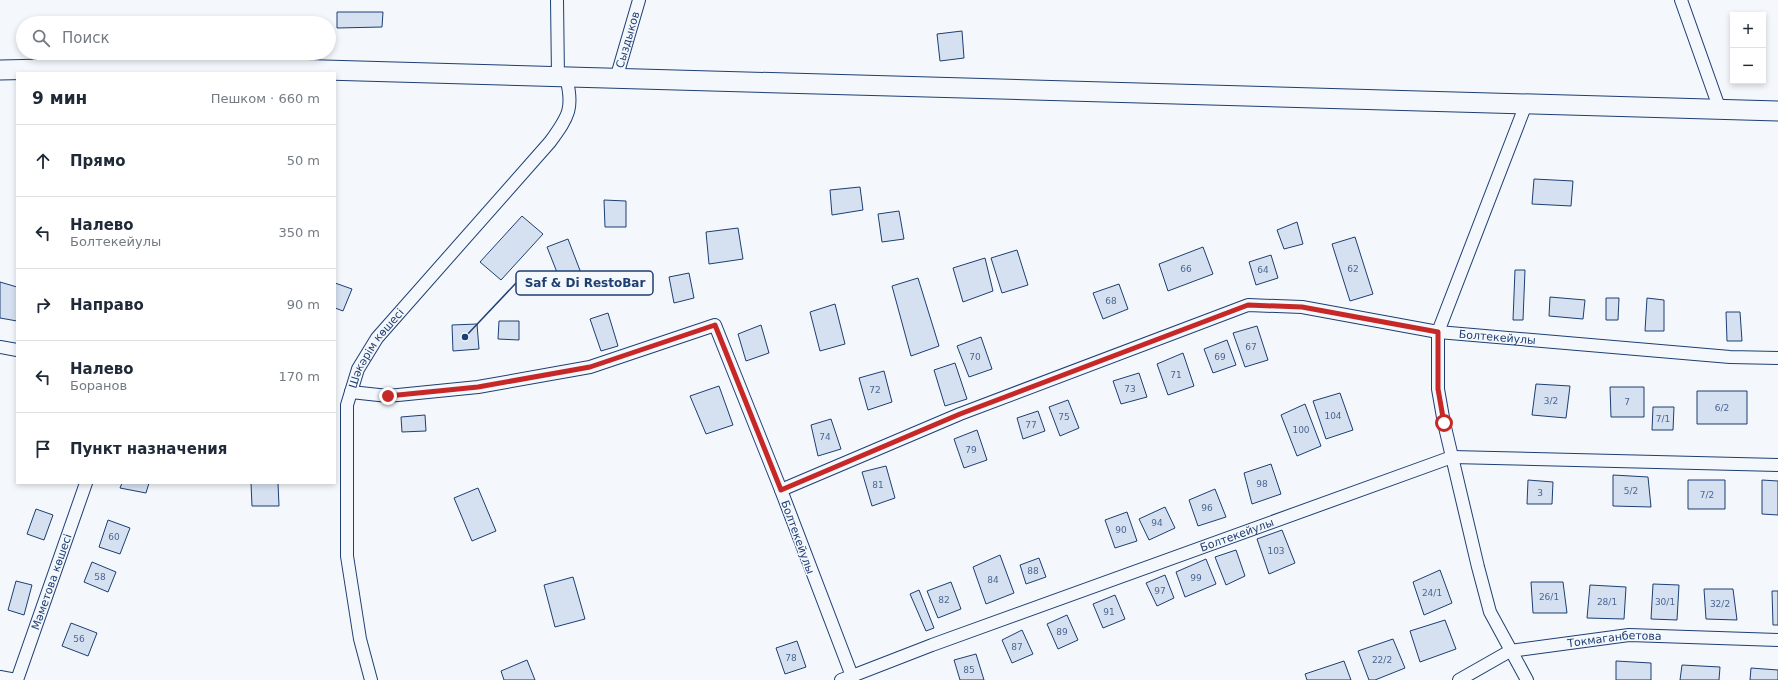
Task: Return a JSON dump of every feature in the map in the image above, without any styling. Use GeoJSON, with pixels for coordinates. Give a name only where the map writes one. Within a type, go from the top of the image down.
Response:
{"type":"FeatureCollection","features":[{"type":"Feature","properties":{"kind":"main road"},"geometry":{"type":"LineString","coordinates":[[0,70],[181,66],[1720,110],[1778,110]]}},
{"type":"Feature","properties":{"kind":"street","name":"Шәкәрім көшесі"},"geometry":{"type":"LineString","coordinates":[[371,680],[360,639],[347,556],[341,405],[351,392],[358,369],[377,338],[550,142],[565,122],[570,106],[570,92],[562,77],[556,0]]}},
{"type":"Feature","properties":{"kind":"street","name":"Сыздыков"},"geometry":{"type":"LineString","coordinates":[[616,79],[639,0]]}},
{"type":"Feature","properties":{"kind":"street"},"geometry":{"type":"LineString","coordinates":[[1681,0],[1720,110]]}},
{"type":"Feature","properties":{"kind":"street"},"geometry":{"type":"LineString","coordinates":[[1526,104],[1451,294],[1438,332],[1438,389],[1452,457],[1490,612],[1526,680]]}},
{"type":"Feature","properties":{"kind":"street","name":"Болтекейулы"},"geometry":{"type":"LineString","coordinates":[[1778,358],[1730,357],[1438,332],[1302,307],[1248,305],[960,414],[781,490],[846,678],[947,639],[1452,457],[1778,465]]}},
{"type":"Feature","properties":{"kind":"street"},"geometry":{"type":"LineString","coordinates":[[351,392],[388,396],[478,387],[516,381],[590,367],[715,325],[781,490]]}},
{"type":"Feature","properties":{"kind":"street"},"geometry":{"type":"LineString","coordinates":[[0,347],[16,350]]}},
{"type":"Feature","properties":{"kind":"street","name":"Мәметова көшесі"},"geometry":{"type":"LineString","coordinates":[[16,680],[86,484]]}},
{"type":"Feature","properties":{"kind":"street","name":"Токмаганбетова"},"geometry":{"type":"LineString","coordinates":[[1459,680],[1510,651],[1629,634],[1778,640]]}},
{"type":"Feature","properties":{"kind":"street"},"geometry":{"type":"LineString","coordinates":[[0,677],[16,680]]}},
{"type":"Feature","properties":{"kind":"building"},"geometry":{"type":"Polygon","coordinates":[[[337,12],[383,12],[382,27],[337,28],[337,12]]]}},
{"type":"Feature","properties":{"kind":"building"},"geometry":{"type":"Polygon","coordinates":[[[962,31],[964,58],[940,61],[937,34],[962,31]]]}},
{"type":"Feature","properties":{"kind":"building"},"geometry":{"type":"Polygon","coordinates":[[[1534,179],[1573,181],[1571,206],[1532,204],[1534,179]]]}},
{"type":"Feature","properties":{"kind":"building"},"geometry":{"type":"Polygon","coordinates":[[[860,187],[863,210],[832,215],[830,190],[860,187]]]}},
{"type":"Feature","properties":{"kind":"building"},"geometry":{"type":"Polygon","coordinates":[[[604,200],[626,201],[626,227],[605,227],[604,200]]]}},
{"type":"Feature","properties":{"kind":"building"},"geometry":{"type":"Polygon","coordinates":[[[899,211],[904,239],[882,242],[878,214],[899,211]]]}},
{"type":"Feature","properties":{"kind":"building"},"geometry":{"type":"Polygon","coordinates":[[[522,216],[543,234],[501,280],[480,262],[522,216]]]}},
{"type":"Feature","properties":{"kind":"building"},"geometry":{"type":"Polygon","coordinates":[[[1297,222],[1303,244],[1284,249],[1277,230],[1297,222]]]}},
{"type":"Feature","properties":{"kind":"building"},"geometry":{"type":"Polygon","coordinates":[[[738,228],[743,259],[709,264],[706,232],[738,228]]]}},
{"type":"Feature","properties":{"kind":"building"},"geometry":{"type":"Polygon","coordinates":[[[1355,237],[1373,294],[1350,301],[1332,244],[1355,237]]]}},
{"type":"Feature","properties":{"kind":"building"},"geometry":{"type":"Polygon","coordinates":[[[568,239],[581,273],[560,280],[547,247],[568,239]]]}},
{"type":"Feature","properties":{"kind":"building"},"geometry":{"type":"Polygon","coordinates":[[[1203,247],[1213,274],[1168,291],[1159,264],[1203,247]]]}},
{"type":"Feature","properties":{"kind":"building"},"geometry":{"type":"Polygon","coordinates":[[[1017,250],[1028,285],[1002,293],[991,258],[1017,250]]]}},
{"type":"Feature","properties":{"kind":"building"},"geometry":{"type":"Polygon","coordinates":[[[1271,255],[1278,278],[1256,285],[1249,262],[1271,255]]]}},
{"type":"Feature","properties":{"kind":"building"},"geometry":{"type":"Polygon","coordinates":[[[985,258],[993,291],[963,302],[953,268],[985,258]]]}},
{"type":"Feature","properties":{"kind":"building"},"geometry":{"type":"Polygon","coordinates":[[[1515,270],[1525,270],[1523,320],[1513,320],[1515,270]]]}},
{"type":"Feature","properties":{"kind":"building"},"geometry":{"type":"Polygon","coordinates":[[[689,273],[694,298],[674,303],[669,277],[689,273]]]}},
{"type":"Feature","properties":{"kind":"building"},"geometry":{"type":"Polygon","coordinates":[[[918,278],[939,346],[911,356],[892,286],[918,278]]]}},
{"type":"Feature","properties":{"kind":"building"},"geometry":{"type":"Polygon","coordinates":[[[0,282],[16,287],[16,321],[0,318],[0,282]]]}},
{"type":"Feature","properties":{"kind":"building"},"geometry":{"type":"Polygon","coordinates":[[[336,283],[352,289],[343,311],[336,308],[336,283]]]}},
{"type":"Feature","properties":{"kind":"building"},"geometry":{"type":"Polygon","coordinates":[[[1119,284],[1128,309],[1103,319],[1093,293],[1119,284]]]}},
{"type":"Feature","properties":{"kind":"building"},"geometry":{"type":"Polygon","coordinates":[[[1550,297],[1585,300],[1583,319],[1549,316],[1550,297]]]}},
{"type":"Feature","properties":{"kind":"building"},"geometry":{"type":"Polygon","coordinates":[[[1606,298],[1619,298],[1618,320],[1606,320],[1606,298]]]}},
{"type":"Feature","properties":{"kind":"building"},"geometry":{"type":"Polygon","coordinates":[[[1647,298],[1664,300],[1664,331],[1645,331],[1647,298]]]}},
{"type":"Feature","properties":{"kind":"building"},"geometry":{"type":"Polygon","coordinates":[[[835,304],[845,344],[820,351],[810,312],[835,304]]]}},
{"type":"Feature","properties":{"kind":"building"},"geometry":{"type":"Polygon","coordinates":[[[1726,312],[1740,312],[1742,341],[1727,341],[1726,312]]]}},
{"type":"Feature","properties":{"kind":"building"},"geometry":{"type":"Polygon","coordinates":[[[608,313],[618,346],[601,351],[590,319],[608,313]]]}},
{"type":"Feature","properties":{"kind":"building"},"geometry":{"type":"Polygon","coordinates":[[[499,321],[519,321],[519,340],[498,339],[499,321]]]}},
{"type":"Feature","properties":{"kind":"building"},"geometry":{"type":"Polygon","coordinates":[[[477,324],[479,349],[453,351],[452,325],[477,324]]]}},
{"type":"Feature","properties":{"kind":"building"},"geometry":{"type":"Polygon","coordinates":[[[761,325],[769,353],[746,361],[738,334],[761,325]]]}},
{"type":"Feature","properties":{"kind":"building"},"geometry":{"type":"Polygon","coordinates":[[[1257,326],[1268,360],[1245,367],[1233,333],[1257,326]]]}},
{"type":"Feature","properties":{"kind":"building"},"geometry":{"type":"Polygon","coordinates":[[[981,337],[992,369],[969,377],[957,346],[981,337]]]}},
{"type":"Feature","properties":{"kind":"building"},"geometry":{"type":"Polygon","coordinates":[[[1227,340],[1236,365],[1213,373],[1204,349],[1227,340]]]}},
{"type":"Feature","properties":{"kind":"building"},"geometry":{"type":"Polygon","coordinates":[[[1183,353],[1194,386],[1168,395],[1157,364],[1183,353]]]}},
{"type":"Feature","properties":{"kind":"building"},"geometry":{"type":"Polygon","coordinates":[[[955,363],[967,399],[945,406],[934,370],[955,363]]]}},
{"type":"Feature","properties":{"kind":"building"},"geometry":{"type":"Polygon","coordinates":[[[884,371],[892,402],[868,410],[859,378],[884,371]]]}},
{"type":"Feature","properties":{"kind":"building"},"geometry":{"type":"Polygon","coordinates":[[[1139,373],[1147,397],[1121,404],[1113,381],[1139,373]]]}},
{"type":"Feature","properties":{"kind":"building"},"geometry":{"type":"Polygon","coordinates":[[[1536,384],[1570,386],[1566,418],[1532,415],[1536,384]]]}},
{"type":"Feature","properties":{"kind":"building"},"geometry":{"type":"Polygon","coordinates":[[[719,386],[733,425],[706,434],[690,396],[719,386]]]}},
{"type":"Feature","properties":{"kind":"building"},"geometry":{"type":"Polygon","coordinates":[[[1610,387],[1644,387],[1644,417],[1611,417],[1610,387]]]}},
{"type":"Feature","properties":{"kind":"building"},"geometry":{"type":"Polygon","coordinates":[[[1697,391],[1747,391],[1747,424],[1697,424],[1697,391]]]}},
{"type":"Feature","properties":{"kind":"building"},"geometry":{"type":"Polygon","coordinates":[[[1340,393],[1353,430],[1326,439],[1313,401],[1340,393]]]}},
{"type":"Feature","properties":{"kind":"building"},"geometry":{"type":"Polygon","coordinates":[[[1068,400],[1079,428],[1060,436],[1049,407],[1068,400]]]}},
{"type":"Feature","properties":{"kind":"building"},"geometry":{"type":"Polygon","coordinates":[[[1305,404],[1321,446],[1297,456],[1281,415],[1305,404]]]}},
{"type":"Feature","properties":{"kind":"building"},"geometry":{"type":"Polygon","coordinates":[[[1653,407],[1674,407],[1673,430],[1652,430],[1653,407]]]}},
{"type":"Feature","properties":{"kind":"building"},"geometry":{"type":"Polygon","coordinates":[[[1038,411],[1045,431],[1023,439],[1017,418],[1038,411]]]}},
{"type":"Feature","properties":{"kind":"building"},"geometry":{"type":"Polygon","coordinates":[[[425,415],[426,431],[402,432],[401,417],[425,415]]]}},
{"type":"Feature","properties":{"kind":"building"},"geometry":{"type":"Polygon","coordinates":[[[831,419],[841,449],[818,456],[811,425],[831,419]]]}},
{"type":"Feature","properties":{"kind":"building"},"geometry":{"type":"Polygon","coordinates":[[[977,430],[987,460],[964,468],[954,439],[977,430]]]}},
{"type":"Feature","properties":{"kind":"building"},"geometry":{"type":"Polygon","coordinates":[[[1271,464],[1281,494],[1252,504],[1244,473],[1271,464]]]}},
{"type":"Feature","properties":{"kind":"building"},"geometry":{"type":"Polygon","coordinates":[[[886,466],[895,498],[872,506],[862,472],[886,466]]]}},
{"type":"Feature","properties":{"kind":"building"},"geometry":{"type":"Polygon","coordinates":[[[1613,475],[1648,477],[1651,507],[1613,506],[1613,475]]]}},
{"type":"Feature","properties":{"kind":"building"},"geometry":{"type":"Polygon","coordinates":[[[1528,480],[1553,482],[1552,504],[1527,504],[1528,480]]]}},
{"type":"Feature","properties":{"kind":"building"},"geometry":{"type":"Polygon","coordinates":[[[1688,480],[1725,480],[1725,509],[1688,509],[1688,480]]]}},
{"type":"Feature","properties":{"kind":"building"},"geometry":{"type":"Polygon","coordinates":[[[1762,480],[1778,481],[1778,515],[1762,514],[1762,480]]]}},
{"type":"Feature","properties":{"kind":"building"},"geometry":{"type":"Polygon","coordinates":[[[122,484],[149,484],[146,493],[120,488],[122,484]]]}},
{"type":"Feature","properties":{"kind":"building"},"geometry":{"type":"Polygon","coordinates":[[[251,484],[278,484],[279,506],[252,506],[251,484]]]}},
{"type":"Feature","properties":{"kind":"building"},"geometry":{"type":"Polygon","coordinates":[[[478,488],[496,531],[472,541],[454,498],[478,488]]]}},
{"type":"Feature","properties":{"kind":"building"},"geometry":{"type":"Polygon","coordinates":[[[1215,489],[1226,517],[1198,526],[1189,500],[1215,489]]]}},
{"type":"Feature","properties":{"kind":"building"},"geometry":{"type":"Polygon","coordinates":[[[1165,507],[1175,528],[1149,540],[1139,519],[1165,507]]]}},
{"type":"Feature","properties":{"kind":"building"},"geometry":{"type":"Polygon","coordinates":[[[36,509],[53,515],[44,540],[27,534],[36,509]]]}},
{"type":"Feature","properties":{"kind":"building"},"geometry":{"type":"Polygon","coordinates":[[[1127,512],[1137,541],[1115,548],[1105,520],[1127,512]]]}},
{"type":"Feature","properties":{"kind":"building"},"geometry":{"type":"Polygon","coordinates":[[[108,520],[130,528],[120,554],[99,547],[108,520]]]}},
{"type":"Feature","properties":{"kind":"building"},"geometry":{"type":"Polygon","coordinates":[[[1282,530],[1295,563],[1269,574],[1257,539],[1282,530]]]}},
{"type":"Feature","properties":{"kind":"building"},"geometry":{"type":"Polygon","coordinates":[[[1236,550],[1245,576],[1226,585],[1215,557],[1236,550]]]}},
{"type":"Feature","properties":{"kind":"building"},"geometry":{"type":"Polygon","coordinates":[[[1000,555],[1014,593],[986,604],[973,567],[1000,555]]]}},
{"type":"Feature","properties":{"kind":"building"},"geometry":{"type":"Polygon","coordinates":[[[1039,558],[1046,577],[1026,584],[1020,565],[1039,558]]]}},
{"type":"Feature","properties":{"kind":"building"},"geometry":{"type":"Polygon","coordinates":[[[1206,559],[1216,584],[1185,597],[1176,572],[1206,559]]]}},
{"type":"Feature","properties":{"kind":"building"},"geometry":{"type":"Polygon","coordinates":[[[92,562],[116,572],[108,592],[84,582],[92,562]]]}},
{"type":"Feature","properties":{"kind":"building"},"geometry":{"type":"Polygon","coordinates":[[[1440,570],[1452,603],[1424,615],[1413,582],[1440,570]]]}},
{"type":"Feature","properties":{"kind":"building"},"geometry":{"type":"Polygon","coordinates":[[[1165,575],[1174,598],[1157,606],[1146,583],[1165,575]]]}},
{"type":"Feature","properties":{"kind":"building"},"geometry":{"type":"Polygon","coordinates":[[[573,577],[585,619],[555,627],[544,585],[573,577]]]}},
{"type":"Feature","properties":{"kind":"building"},"geometry":{"type":"Polygon","coordinates":[[[16,581],[32,585],[24,615],[8,610],[16,581]]]}},
{"type":"Feature","properties":{"kind":"building"},"geometry":{"type":"Polygon","coordinates":[[[951,582],[961,609],[938,618],[927,591],[951,582]]]}},
{"type":"Feature","properties":{"kind":"building"},"geometry":{"type":"Polygon","coordinates":[[[1531,582],[1563,582],[1567,613],[1533,613],[1531,582]]]}},
{"type":"Feature","properties":{"kind":"building"},"geometry":{"type":"Polygon","coordinates":[[[1653,584],[1679,585],[1677,620],[1651,619],[1653,584]]]}},
{"type":"Feature","properties":{"kind":"building"},"geometry":{"type":"Polygon","coordinates":[[[1590,585],[1626,587],[1624,619],[1587,618],[1590,585]]]}},
{"type":"Feature","properties":{"kind":"building"},"geometry":{"type":"Polygon","coordinates":[[[1704,589],[1733,589],[1737,620],[1706,619],[1704,589]]]}},
{"type":"Feature","properties":{"kind":"building"},"geometry":{"type":"Polygon","coordinates":[[[919,590],[934,628],[926,631],[910,594],[919,590]]]}},
{"type":"Feature","properties":{"kind":"building"},"geometry":{"type":"Polygon","coordinates":[[[1772,591],[1778,591],[1778,625],[1773,625],[1772,591]]]}},
{"type":"Feature","properties":{"kind":"building"},"geometry":{"type":"Polygon","coordinates":[[[1115,595],[1125,619],[1103,628],[1093,604],[1115,595]]]}},
{"type":"Feature","properties":{"kind":"building"},"geometry":{"type":"Polygon","coordinates":[[[1067,615],[1078,640],[1058,649],[1047,624],[1067,615]]]}},
{"type":"Feature","properties":{"kind":"building"},"geometry":{"type":"Polygon","coordinates":[[[1445,620],[1456,649],[1420,662],[1410,631],[1445,620]]]}},
{"type":"Feature","properties":{"kind":"building"},"geometry":{"type":"Polygon","coordinates":[[[71,623],[97,633],[88,656],[62,646],[71,623]]]}},
{"type":"Feature","properties":{"kind":"building"},"geometry":{"type":"Polygon","coordinates":[[[1022,630],[1033,654],[1012,663],[1002,640],[1022,630]]]}},
{"type":"Feature","properties":{"kind":"building"},"geometry":{"type":"Polygon","coordinates":[[[1393,639],[1405,668],[1375,680],[1369,680],[1358,651],[1393,639]]]}},
{"type":"Feature","properties":{"kind":"building"},"geometry":{"type":"Polygon","coordinates":[[[797,641],[806,667],[785,674],[776,648],[797,641]]]}},
{"type":"Feature","properties":{"kind":"building"},"geometry":{"type":"Polygon","coordinates":[[[976,654],[984,680],[960,680],[954,660],[976,654]]]}},
{"type":"Feature","properties":{"kind":"building"},"geometry":{"type":"Polygon","coordinates":[[[527,660],[535,680],[504,680],[501,671],[527,660]]]}},
{"type":"Feature","properties":{"kind":"building"},"geometry":{"type":"Polygon","coordinates":[[[1344,661],[1351,680],[1307,680],[1305,674],[1344,661]]]}},
{"type":"Feature","properties":{"kind":"building"},"geometry":{"type":"Polygon","coordinates":[[[1616,661],[1651,663],[1651,680],[1616,680],[1616,661]]]}},
{"type":"Feature","properties":{"kind":"building"},"geometry":{"type":"Polygon","coordinates":[[[1682,665],[1720,667],[1719,680],[1680,680],[1682,665]]]}},
{"type":"Feature","properties":{"kind":"building"},"geometry":{"type":"Polygon","coordinates":[[[1751,668],[1778,670],[1778,680],[1750,680],[1751,668]]]}},
{"type":"Feature","properties":{"kind":"place","name":"Saf & Di RestoBar"},"geometry":{"type":"Point","coordinates":[465,337]}},
{"type":"Feature","properties":{"kind":"route"},"geometry":{"type":"LineString","coordinates":[[388,396],[478,387],[590,367],[715,325],[781,490],[960,414],[1248,305],[1302,307],[1438,332],[1438,389],[1444,423]]}}]}
